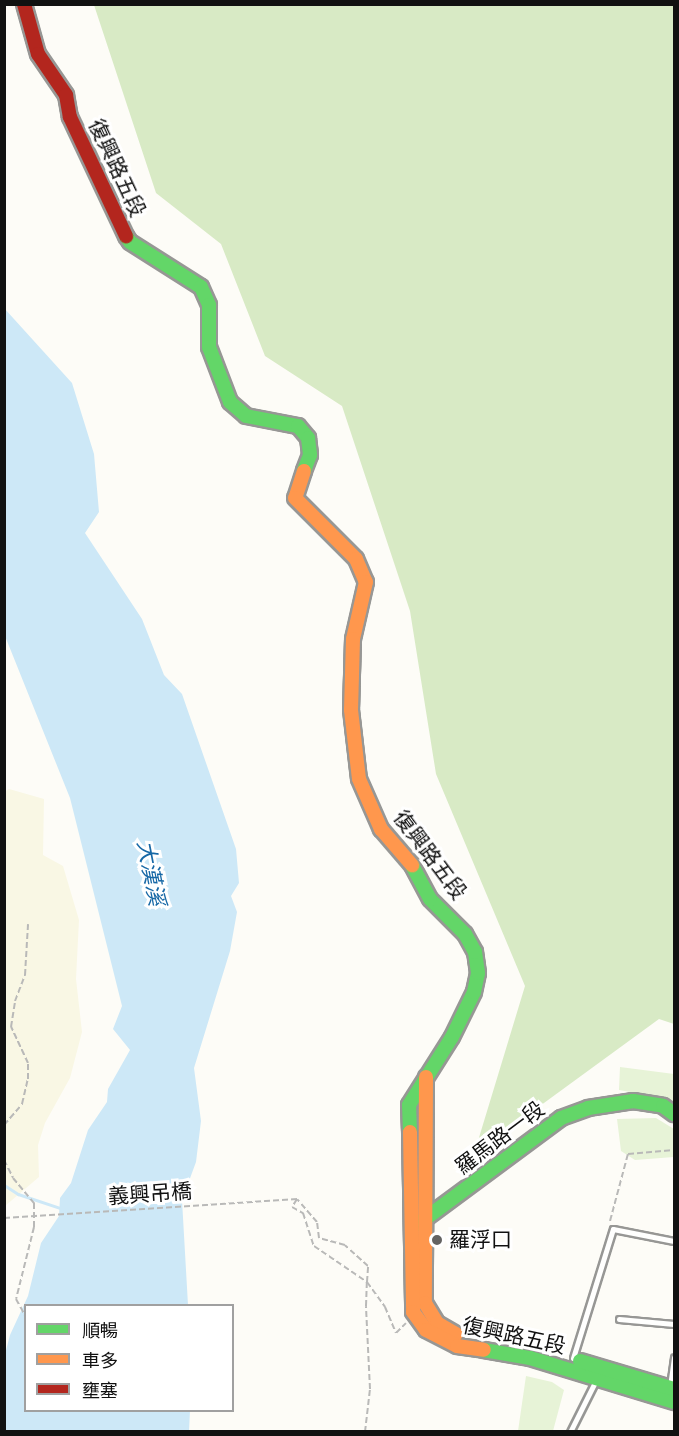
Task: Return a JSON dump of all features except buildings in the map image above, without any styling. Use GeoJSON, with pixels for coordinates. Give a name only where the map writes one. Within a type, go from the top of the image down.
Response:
{"type":"FeatureCollection","features":[{"type":"Feature","properties":{"kind":"main road","name":"復興路五段"},"geometry":{"type":"LineString","coordinates":[[24,4],[38,54],[66,95],[70,117],[122,229],[130,242],[201,287],[209,306],[209,347],[230,402],[246,416],[298,426],[308,438],[310,454],[295,498],[302,509],[320,522],[356,560],[366,582],[353,639],[351,710],[359,778],[381,829],[412,866],[430,899],[465,934],[477,963],[474,992],[409,1105],[413,1312],[426,1330],[457,1346],[530,1358],[599,1373],[671,1394]]}},
{"type":"Feature","properties":{"kind":"main road","name":"復興路五段"},"geometry":{"type":"LineString","coordinates":[[426,1077],[428,1220],[425,1303],[444,1330],[573,1358],[599,1373]]}},
{"type":"Feature","properties":{"kind":"main road","name":"羅馬路一段"},"geometry":{"type":"LineString","coordinates":[[411,1226],[428,1220],[561,1118],[588,1108],[633,1101],[663,1106],[675,1114]]}},
{"type":"Feature","properties":{"kind":"lane"},"geometry":{"type":"LineString","coordinates":[[573,1358],[613,1229],[675,1241]]}},
{"type":"Feature","properties":{"kind":"lane"},"geometry":{"type":"LineString","coordinates":[[619,1319],[675,1324]]}},
{"type":"Feature","properties":{"kind":"lane"},"geometry":{"type":"LineString","coordinates":[[671,1394],[675,1357]]}},
{"type":"Feature","properties":{"kind":"lane"},"geometry":{"type":"LineString","coordinates":[[570,1431],[599,1373]]}},
{"type":"Feature","properties":{"kind":"path"},"geometry":{"type":"LineString","coordinates":[[4,1125],[22,1104],[28,1079],[28,1063],[10,1027],[15,1001],[25,975],[28,924]]}},
{"type":"Feature","properties":{"kind":"path"},"geometry":{"type":"LineString","coordinates":[[613,1229],[608,1217],[628,1154],[675,1150]]}},
{"type":"Feature","properties":{"kind":"path"},"geometry":{"type":"LineString","coordinates":[[4,1160],[13,1178],[34,1203],[34,1227],[16,1299],[24,1313]]}},
{"type":"Feature","properties":{"kind":"path"},"geometry":{"type":"LineString","coordinates":[[365,1431],[370,1389],[367,1282],[368,1266],[345,1245],[319,1238],[317,1222],[297,1199],[292,1208],[303,1213],[314,1246],[367,1282],[385,1307],[396,1333],[413,1312]]}},
{"type":"Feature","properties":{"kind":"path","name":"義興吊橋"},"geometry":{"type":"LineString","coordinates":[[4,1218],[297,1199]]}},
{"type":"Feature","properties":{"kind":"shaded area"},"geometry":{"type":"Polygon","coordinates":[[[9,789],[44,799],[43,855],[63,866],[79,920],[76,979],[82,1032],[70,1078],[45,1123],[38,1145],[39,1177],[5,1206],[4,792],[9,789]]]}},
{"type":"Feature","properties":{"kind":"green space"},"geometry":{"type":"Polygon","coordinates":[[[94,5],[674,5],[674,1024],[659,1019],[474,1154],[525,986],[436,774],[410,611],[342,406],[265,356],[221,244],[156,193],[94,5]]]}},
{"type":"Feature","properties":{"kind":"green space"},"geometry":{"type":"Polygon","coordinates":[[[620,1067],[674,1074],[674,1104],[665,1098],[619,1090],[620,1067]]]}},
{"type":"Feature","properties":{"kind":"green space"},"geometry":{"type":"Polygon","coordinates":[[[656,1118],[674,1129],[674,1157],[635,1160],[621,1151],[617,1119],[656,1118]]]}},
{"type":"Feature","properties":{"kind":"green space"},"geometry":{"type":"Polygon","coordinates":[[[526,1376],[552,1382],[564,1390],[553,1431],[518,1431],[526,1376]]]}},
{"type":"Feature","properties":{"kind":"water","name":"大漢溪"},"geometry":{"type":"Polygon","coordinates":[[[4,308],[72,383],[94,454],[99,512],[85,533],[142,619],[164,675],[182,694],[236,849],[239,883],[231,896],[237,912],[230,951],[194,1068],[201,1121],[196,1162],[182,1200],[188,1304],[24,1304],[41,1243],[59,1216],[60,1198],[71,1183],[88,1130],[107,1102],[108,1089],[130,1050],[113,1029],[122,1006],[70,798],[5,636],[4,308]]]}},
{"type":"Feature","properties":{"kind":"water"},"geometry":{"type":"Polygon","coordinates":[[[24,1305],[24,1412],[190,1412],[189,1431],[5,1431],[5,1354],[10,1335],[24,1305]]]}},
{"type":"Feature","properties":{"kind":"waterway"},"geometry":{"type":"LineString","coordinates":[[4,1185],[18,1194],[63,1209]]}},
{"type":"Feature","properties":{"kind":"traffic: fast"},"geometry":{"type":"LineString","coordinates":[[126,236],[130,242],[201,287],[209,305],[209,347],[230,402],[246,416],[298,426],[308,438],[310,455],[304,471]]}},
{"type":"Feature","properties":{"kind":"traffic: fast"},"geometry":{"type":"LineString","coordinates":[[410,1132],[409,1105],[452,1037],[474,992],[478,973],[475,952],[465,934],[430,899],[412,865]]}},
{"type":"Feature","properties":{"kind":"traffic: fast"},"geometry":{"type":"LineString","coordinates":[[418,1224],[561,1118],[588,1108],[633,1101],[663,1106],[674,1114]]}},
{"type":"Feature","properties":{"kind":"traffic: fast"},"geometry":{"type":"LineString","coordinates":[[484,1350],[530,1358],[674,1402]]}},
{"type":"Feature","properties":{"kind":"traffic: fast"},"geometry":{"type":"LineString","coordinates":[[580,1361],[674,1389]]}},
{"type":"Feature","properties":{"kind":"traffic: slow"},"geometry":{"type":"LineString","coordinates":[[304,471],[295,498],[356,559],[366,582],[353,639],[351,710],[359,779],[381,829],[412,865]]}},
{"type":"Feature","properties":{"kind":"traffic: slow"},"geometry":{"type":"LineString","coordinates":[[426,1077],[425,1303],[437,1323],[456,1334]]}},
{"type":"Feature","properties":{"kind":"traffic: slow"},"geometry":{"type":"LineString","coordinates":[[410,1132],[413,1312],[426,1330],[457,1346],[484,1350]]}},
{"type":"Feature","properties":{"kind":"traffic: jam"},"geometry":{"type":"LineString","coordinates":[[24,4],[38,54],[66,95],[70,117],[126,236]]}},
{"type":"Feature","properties":{"kind":"place","name":"羅浮口"},"geometry":{"type":"Point","coordinates":[437,1240]}}]}
